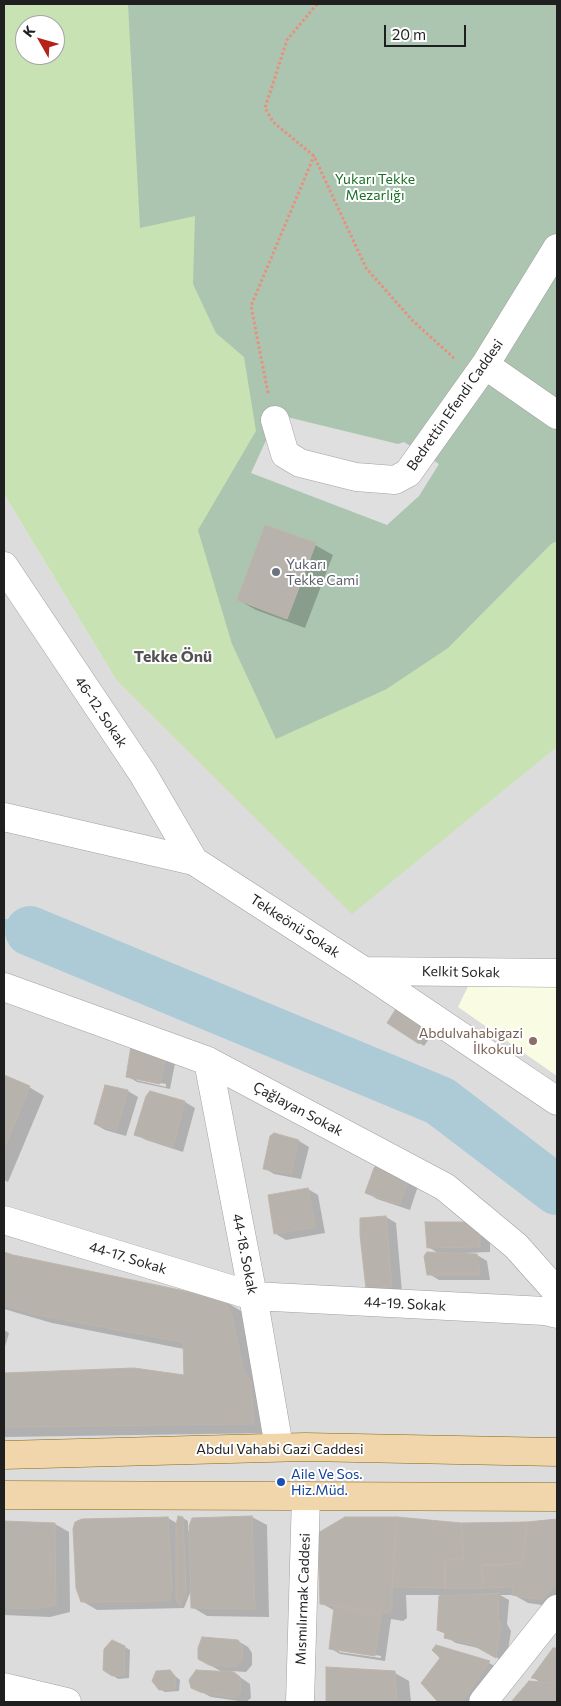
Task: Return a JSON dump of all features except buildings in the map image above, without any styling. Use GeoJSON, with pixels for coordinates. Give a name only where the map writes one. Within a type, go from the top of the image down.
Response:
{"type":"FeatureCollection","features":[{"type":"Feature","properties":{"kind":"main road","name":"Abdul Vahabi Gazi Caddesi"},"geometry":{"type":"LineString","coordinates":[[4,1454],[279,1448],[557,1452]]}},
{"type":"Feature","properties":{"kind":"main road"},"geometry":{"type":"LineString","coordinates":[[4,1495],[557,1497]]}},
{"type":"Feature","properties":{"kind":"street","name":"Bedrettin Efendi Caddesi"},"geometry":{"type":"LineString","coordinates":[[275,420],[285,454],[300,463],[356,477],[395,480],[408,473],[480,372],[557,248]]}},
{"type":"Feature","properties":{"kind":"street"},"geometry":{"type":"LineString","coordinates":[[480,372],[557,415]]}},
{"type":"Feature","properties":{"kind":"street","name":"46-12. Sokak"},"geometry":{"type":"LineString","coordinates":[[4,566],[143,774],[194,862]]}},
{"type":"Feature","properties":{"kind":"street","name":"Tekkeönü Sokak"},"geometry":{"type":"LineString","coordinates":[[4,817],[194,862],[364,971],[557,1101]]}},
{"type":"Feature","properties":{"kind":"street","name":"Kelkit Sokak"},"geometry":{"type":"LineString","coordinates":[[364,971],[557,973]]}},
{"type":"Feature","properties":{"kind":"street","name":"Çağlayan Sokak"},"geometry":{"type":"LineString","coordinates":[[4,987],[208,1061],[445,1187],[516,1246],[557,1292]]}},
{"type":"Feature","properties":{"kind":"street","name":"44-18. Sokak"},"geometry":{"type":"LineString","coordinates":[[208,1061],[253,1296],[279,1448]]}},
{"type":"Feature","properties":{"kind":"street","name":"44-17. Sokak"},"geometry":{"type":"LineString","coordinates":[[4,1220],[253,1296]]}},
{"type":"Feature","properties":{"kind":"street","name":"44-19. Sokak"},"geometry":{"type":"LineString","coordinates":[[253,1296],[545,1311],[557,1314]]}},
{"type":"Feature","properties":{"kind":"street","name":"Mısmılırmak Caddesi"},"geometry":{"type":"LineString","coordinates":[[300,1702],[306,1496]]}},
{"type":"Feature","properties":{"kind":"street"},"geometry":{"type":"LineString","coordinates":[[482,1702],[557,1609]]}},
{"type":"Feature","properties":{"kind":"street"},"geometry":{"type":"LineString","coordinates":[[4,1687],[67,1702]]}},
{"type":"Feature","properties":{"kind":"path"},"geometry":{"type":"LineString","coordinates":[[317,4],[287,40],[265,108],[272,122],[314,156],[366,268],[413,321],[480,372]]}},
{"type":"Feature","properties":{"kind":"path"},"geometry":{"type":"LineString","coordinates":[[275,420],[251,306],[314,156]]}},
{"type":"Feature","properties":{"kind":"shaded area"},"geometry":{"type":"Polygon","coordinates":[[[287,417],[398,444],[404,442],[439,464],[419,496],[387,525],[251,473],[268,436],[287,417]]]}},
{"type":"Feature","properties":{"kind":"shaded area"},"geometry":{"type":"Polygon","coordinates":[[[4,494],[117,681],[352,913],[557,747],[557,1702],[4,1702],[4,494]]]}},
{"type":"Feature","properties":{"kind":"shaded area","name":"Abdulvahabigazi İlkokulu"},"geometry":{"type":"Polygon","coordinates":[[[472,978],[557,980],[557,1076],[458,1007],[472,978]]]}},
{"type":"Feature","properties":{"kind":"green space"},"geometry":{"type":"Polygon","coordinates":[[[4,4],[154,4],[199,204],[249,356],[262,430],[276,738],[385,690],[557,528],[557,747],[352,914],[117,681],[4,494],[4,4]]]}},
{"type":"Feature","properties":{"kind":"green space","name":"Yukarı Tekke Mezarlığı"},"geometry":{"type":"Polygon","coordinates":[[[128,4],[557,4],[557,541],[551,544],[448,648],[385,690],[276,739],[232,644],[198,530],[256,431],[244,357],[216,333],[193,284],[195,216],[140,228],[128,4]]]}},
{"type":"Feature","properties":{"kind":"waterway"},"geometry":{"type":"LineString","coordinates":[[4,923],[30,931]]}},
{"type":"Feature","properties":{"kind":"waterway"},"geometry":{"type":"LineString","coordinates":[[30,931],[440,1101],[557,1190]]}},
{"type":"Feature","properties":{"kind":"place","name":"Yukarı Tekke Cami"},"geometry":{"type":"Point","coordinates":[276,572]}},
{"type":"Feature","properties":{"kind":"place","name":"Abdulvahabigazi İlkokulu"},"geometry":{"type":"Point","coordinates":[533,1041]}},
{"type":"Feature","properties":{"kind":"place","name":"Aile Ve Sos. Hiz.Müd."},"geometry":{"type":"Point","coordinates":[281,1482]}},
{"type":"Feature","properties":{"kind":"district","name":"Tekke Önü"},"geometry":{"type":"Point","coordinates":[173,657]}}]}
